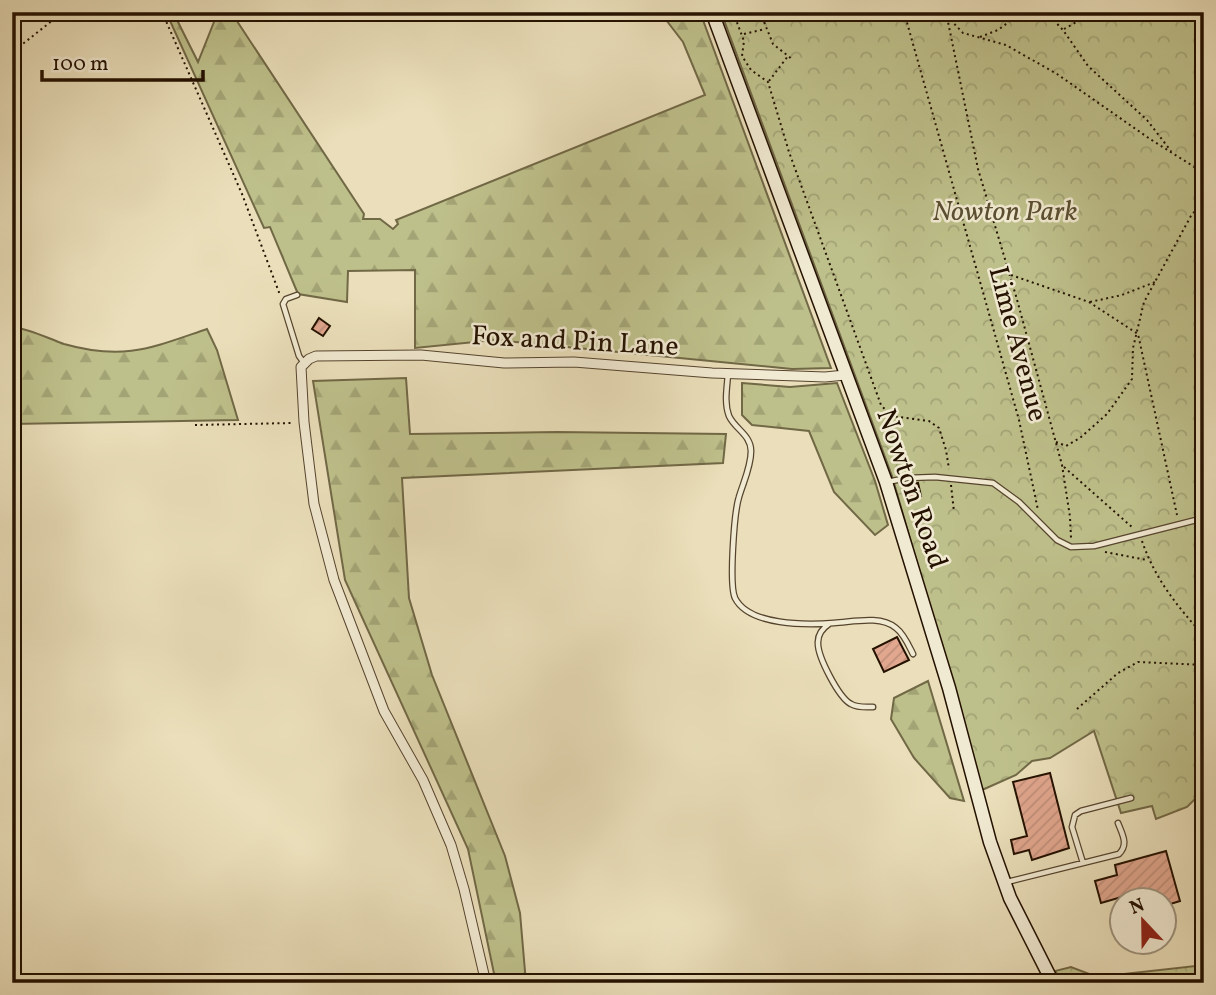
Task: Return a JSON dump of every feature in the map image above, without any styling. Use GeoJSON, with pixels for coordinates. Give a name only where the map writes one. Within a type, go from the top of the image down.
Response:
{"type":"FeatureCollection","features":[{"type":"Feature","properties":{"kind":"street","name":"Nowton Road"},"geometry":{"type":"LineString","coordinates":[[712,12],[886,482],[949,688],[990,842],[1004,883],[1033,947],[1053,983]]}},
{"type":"Feature","properties":{"kind":"street","name":"Fox and Pin Lane"},"geometry":{"type":"LineString","coordinates":[[304,362],[316,356],[421,355],[503,363],[574,362],[729,373],[825,377],[845,375]]}},
{"type":"Feature","properties":{"kind":"street"},"geometry":{"type":"LineString","coordinates":[[304,362],[301,367],[304,418],[314,504],[334,580],[384,711],[423,780],[451,845],[486,983]]}},
{"type":"Feature","properties":{"kind":"lane"},"geometry":{"type":"LineString","coordinates":[[296,295],[286,299],[283,304],[299,356],[304,362]]}},
{"type":"Feature","properties":{"kind":"lane"},"geometry":{"type":"LineString","coordinates":[[729,373],[726,404],[729,415],[745,435],[751,449],[750,462],[738,501],[733,572],[734,596],[741,607],[758,618],[810,623],[881,621],[895,626],[914,654]]}},
{"type":"Feature","properties":{"kind":"lane"},"geometry":{"type":"LineString","coordinates":[[886,482],[907,478],[993,483],[1018,502],[1057,540],[1071,547],[1094,546],[1140,536],[1204,518]]}},
{"type":"Feature","properties":{"kind":"lane"},"geometry":{"type":"LineString","coordinates":[[810,623],[818,638],[820,653],[841,695],[850,704],[873,707]]}},
{"type":"Feature","properties":{"kind":"lane"},"geometry":{"type":"LineString","coordinates":[[818,638],[824,627],[830,623]]}},
{"type":"Feature","properties":{"kind":"lane"},"geometry":{"type":"LineString","coordinates":[[1083,863],[1072,827],[1075,815],[1131,797]]}},
{"type":"Feature","properties":{"kind":"lane"},"geometry":{"type":"LineString","coordinates":[[1004,883],[1113,856],[1123,849],[1125,842],[1118,823]]}},
{"type":"Feature","properties":{"kind":"path"},"geometry":{"type":"LineString","coordinates":[[19,47],[63,12]]}},
{"type":"Feature","properties":{"kind":"path"},"geometry":{"type":"LineString","coordinates":[[162,12],[242,194],[283,304]]}},
{"type":"Feature","properties":{"kind":"path"},"geometry":{"type":"LineString","coordinates":[[733,12],[743,35],[744,57],[751,70],[768,82],[789,152],[881,405],[891,416],[929,421],[939,428],[946,450],[954,512]]}},
{"type":"Feature","properties":{"kind":"path"},"geometry":{"type":"LineString","coordinates":[[760,12],[773,44],[792,59]]}},
{"type":"Feature","properties":{"kind":"path","name":"Lime Avenue"},"geometry":{"type":"LineString","coordinates":[[904,12],[1019,420],[1041,525]]}},
{"type":"Feature","properties":{"kind":"path"},"geometry":{"type":"LineString","coordinates":[[945,12],[963,33],[1006,45],[1057,74],[1203,172]]}},
{"type":"Feature","properties":{"kind":"path"},"geometry":{"type":"LineString","coordinates":[[979,38],[998,30],[1022,12]]}},
{"type":"Feature","properties":{"kind":"path"},"geometry":{"type":"LineString","coordinates":[[1046,12],[1063,30],[1088,66],[1147,120],[1172,153]]}},
{"type":"Feature","properties":{"kind":"path"},"geometry":{"type":"LineString","coordinates":[[1063,30],[1082,19],[1088,12]]}},
{"type":"Feature","properties":{"kind":"path"},"geometry":{"type":"LineString","coordinates":[[948,17],[978,169],[1062,465],[1070,517],[1071,547]]}},
{"type":"Feature","properties":{"kind":"path"},"geometry":{"type":"LineString","coordinates":[[743,35],[766,29]]}},
{"type":"Feature","properties":{"kind":"path"},"geometry":{"type":"LineString","coordinates":[[768,82],[788,56]]}},
{"type":"Feature","properties":{"kind":"path"},"geometry":{"type":"LineString","coordinates":[[1197,136],[1203,172]]}},
{"type":"Feature","properties":{"kind":"path"},"geometry":{"type":"LineString","coordinates":[[1056,442],[1066,446],[1080,438],[1107,414],[1132,379],[1133,348],[1144,302],[1192,214],[1204,204]]}},
{"type":"Feature","properties":{"kind":"path"},"geometry":{"type":"LineString","coordinates":[[1009,274],[1089,302],[1138,334],[1179,523]]}},
{"type":"Feature","properties":{"kind":"path"},"geometry":{"type":"LineString","coordinates":[[1089,302],[1122,295],[1155,282]]}},
{"type":"Feature","properties":{"kind":"path"},"geometry":{"type":"LineString","coordinates":[[195,425],[297,423],[304,418]]}},
{"type":"Feature","properties":{"kind":"path"},"geometry":{"type":"LineString","coordinates":[[1062,465],[1140,536],[1158,580],[1204,636]]}},
{"type":"Feature","properties":{"kind":"path"},"geometry":{"type":"LineString","coordinates":[[1094,546],[1110,555],[1148,560]]}},
{"type":"Feature","properties":{"kind":"path"},"geometry":{"type":"LineString","coordinates":[[1077,709],[1118,673],[1139,662],[1204,665]]}},
{"type":"Feature","properties":{"kind":"path"},"geometry":{"type":"LineString","coordinates":[[1138,983],[1150,976],[1180,983]]}},
{"type":"Feature","properties":{"kind":"green space"},"geometry":{"type":"Polygon","coordinates":[[[166,12],[183,12],[177,20],[198,62],[218,12],[231,12],[364,214],[363,219],[380,219],[393,229],[398,224],[396,220],[705,95],[683,42],[660,12],[700,12],[831,368],[792,369],[495,340],[415,348],[415,270],[348,271],[347,302],[298,294],[270,227],[264,228],[166,12]]]}},
{"type":"Feature","properties":{"kind":"green space","name":"Nowton Park"},"geometry":{"type":"Polygon","coordinates":[[[721,12],[1204,12],[1204,790],[1187,807],[1156,819],[1152,806],[1121,813],[1094,731],[1050,758],[1032,761],[1016,775],[982,790],[892,476],[721,12]]]}},
{"type":"Feature","properties":{"kind":"green space"},"geometry":{"type":"Polygon","coordinates":[[[12,327],[64,344],[104,352],[153,347],[207,329],[217,350],[238,420],[12,424],[12,327]]]}},
{"type":"Feature","properties":{"kind":"green space"},"geometry":{"type":"Polygon","coordinates":[[[406,378],[410,434],[726,434],[723,463],[402,478],[409,598],[432,675],[505,856],[520,913],[526,983],[496,983],[468,849],[345,580],[313,381],[406,378]]]}},
{"type":"Feature","properties":{"kind":"green space"},"geometry":{"type":"Polygon","coordinates":[[[742,383],[790,387],[837,383],[875,481],[888,525],[875,535],[834,492],[809,431],[752,425],[742,415],[742,383]]]}},
{"type":"Feature","properties":{"kind":"green space"},"geometry":{"type":"Polygon","coordinates":[[[928,681],[964,801],[950,798],[914,758],[891,719],[894,698],[928,681]]]}},
{"type":"Feature","properties":{"kind":"green space"},"geometry":{"type":"Polygon","coordinates":[[[1204,965],[1204,983],[1064,983],[1055,971],[1071,967],[1097,977],[1204,965]]]}},
{"type":"Feature","properties":{"kind":"building"},"geometry":{"type":"Polygon","coordinates":[[[319,318],[330,326],[323,336],[312,329],[319,318]]]}},
{"type":"Feature","properties":{"kind":"building"},"geometry":{"type":"Polygon","coordinates":[[[918,483],[921,496],[907,500],[903,487],[918,483]]]}},
{"type":"Feature","properties":{"kind":"building"},"geometry":{"type":"Polygon","coordinates":[[[897,637],[909,660],[884,672],[873,649],[897,637]]]}},
{"type":"Feature","properties":{"kind":"building"},"geometry":{"type":"Polygon","coordinates":[[[1050,773],[1069,848],[1032,860],[1029,850],[1014,854],[1011,840],[1027,836],[1013,782],[1050,773]]]}},
{"type":"Feature","properties":{"kind":"building"},"geometry":{"type":"Polygon","coordinates":[[[1166,851],[1176,886],[1108,886],[1108,901],[1101,903],[1095,881],[1117,875],[1115,865],[1166,851]]]}}]}
